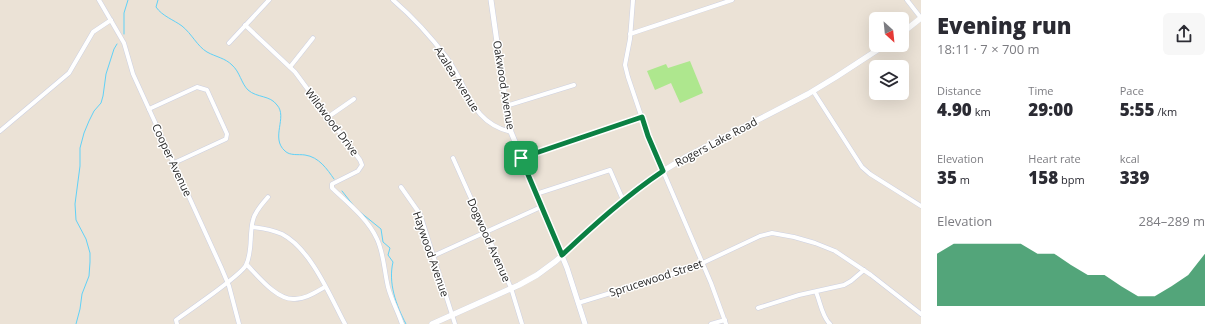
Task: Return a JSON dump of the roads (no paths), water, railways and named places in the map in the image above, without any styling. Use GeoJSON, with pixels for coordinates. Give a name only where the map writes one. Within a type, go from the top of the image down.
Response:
{"type":"FeatureCollection","features":[{"type":"Feature","properties":{"kind":"main road"},"geometry":{"type":"LineString","coordinates":[[909,27],[921,18]]}},
{"type":"Feature","properties":{"kind":"main road","name":"Rogers Lake Road"},"geometry":{"type":"LineString","coordinates":[[432,324],[537,275],[562,255],[623,200],[663,171],[686,157],[814,91],[875,52]]}},
{"type":"Feature","properties":{"kind":"street","name":"Cooper Avenue"},"geometry":{"type":"LineString","coordinates":[[99,0],[124,43],[133,74],[228,283],[239,324]]}},
{"type":"Feature","properties":{"kind":"street"},"geometry":{"type":"LineString","coordinates":[[229,44],[269,0]]}},
{"type":"Feature","properties":{"kind":"street","name":"Azalea Avenue"},"geometry":{"type":"LineString","coordinates":[[393,0],[425,32],[448,60],[482,117],[496,126],[511,132]]}},
{"type":"Feature","properties":{"kind":"street","name":"Oakwood Avenue"},"geometry":{"type":"LineString","coordinates":[[491,0],[511,132],[562,255],[585,324]]}},
{"type":"Feature","properties":{"kind":"street"},"geometry":{"type":"LineString","coordinates":[[633,0],[626,65],[628,77],[648,136],[703,264],[726,322],[711,324]]}},
{"type":"Feature","properties":{"kind":"street"},"geometry":{"type":"LineString","coordinates":[[630,34],[732,0]]}},
{"type":"Feature","properties":{"kind":"street"},"geometry":{"type":"LineString","coordinates":[[907,0],[921,18]]}},
{"type":"Feature","properties":{"kind":"street"},"geometry":{"type":"LineString","coordinates":[[0,131],[69,73],[93,32],[111,20]]}},
{"type":"Feature","properties":{"kind":"street","name":"Wildwood Drive"},"geometry":{"type":"LineString","coordinates":[[246,25],[290,67],[357,154],[362,165],[358,171],[332,184],[332,188],[361,216],[377,238],[382,253],[388,287],[402,324]]}},
{"type":"Feature","properties":{"kind":"street"},"geometry":{"type":"LineString","coordinates":[[290,67],[313,38]]}},
{"type":"Feature","properties":{"kind":"street"},"geometry":{"type":"LineString","coordinates":[[506,106],[574,85]]}},
{"type":"Feature","properties":{"kind":"street"},"geometry":{"type":"LineString","coordinates":[[149,109],[197,88],[207,90],[227,134],[226,139],[174,163]]}},
{"type":"Feature","properties":{"kind":"street"},"geometry":{"type":"LineString","coordinates":[[814,91],[862,167],[870,174],[921,206]]}},
{"type":"Feature","properties":{"kind":"street"},"geometry":{"type":"LineString","coordinates":[[328,116],[354,99]]}},
{"type":"Feature","properties":{"kind":"street"},"geometry":{"type":"LineString","coordinates":[[521,158],[642,117]]}},
{"type":"Feature","properties":{"kind":"street","name":"Dogwood Avenue"},"geometry":{"type":"LineString","coordinates":[[453,158],[511,288],[522,324]]}},
{"type":"Feature","properties":{"kind":"street"},"geometry":{"type":"LineString","coordinates":[[536,194],[610,170],[623,200]]}},
{"type":"Feature","properties":{"kind":"street","name":"Haywood Avenue"},"geometry":{"type":"LineString","coordinates":[[401,187],[420,214],[432,256],[455,324]]}},
{"type":"Feature","properties":{"kind":"street"},"geometry":{"type":"LineString","coordinates":[[176,322],[240,274],[247,265],[253,219],[268,197]]}},
{"type":"Feature","properties":{"kind":"street"},"geometry":{"type":"LineString","coordinates":[[432,256],[541,207]]}},
{"type":"Feature","properties":{"kind":"street"},"geometry":{"type":"LineString","coordinates":[[252,227],[263,228],[282,234],[299,247],[309,258],[345,324]]}},
{"type":"Feature","properties":{"kind":"street","name":"Sprucewood Street"},"geometry":{"type":"LineString","coordinates":[[578,303],[703,264],[760,236],[772,233],[794,237],[829,248],[844,255],[921,314]]}},
{"type":"Feature","properties":{"kind":"street"},"geometry":{"type":"LineString","coordinates":[[247,265],[276,293],[284,298],[294,300],[325,287]]}},
{"type":"Feature","properties":{"kind":"street"},"geometry":{"type":"LineString","coordinates":[[758,308],[786,298],[844,285],[864,270]]}},
{"type":"Feature","properties":{"kind":"street"},"geometry":{"type":"LineString","coordinates":[[816,292],[825,318],[830,324]]}},
{"type":"Feature","properties":{"kind":"waterway"},"geometry":{"type":"LineString","coordinates":[[124,34],[124,13],[128,0]]}},
{"type":"Feature","properties":{"kind":"waterway"},"geometry":{"type":"LineString","coordinates":[[158,0],[156,7],[182,26],[203,49],[232,65],[248,90],[271,100],[277,105],[281,115],[279,140],[285,151],[287,153],[305,155],[314,158],[322,164],[334,179]]}},
{"type":"Feature","properties":{"kind":"waterway"},"geometry":{"type":"LineString","coordinates":[[76,324],[82,294],[89,276],[90,262],[90,253],[86,239],[76,220],[75,204],[80,166],[80,148],[89,121],[94,111],[101,103],[106,74],[117,44]]}},
{"type":"Feature","properties":{"kind":"waterway"},"geometry":{"type":"LineString","coordinates":[[342,191],[353,205]]}},
{"type":"Feature","properties":{"kind":"waterway"},"geometry":{"type":"LineString","coordinates":[[360,212],[381,229],[383,242],[390,248],[388,255],[393,262],[392,286],[399,309],[406,324]]}}]}
